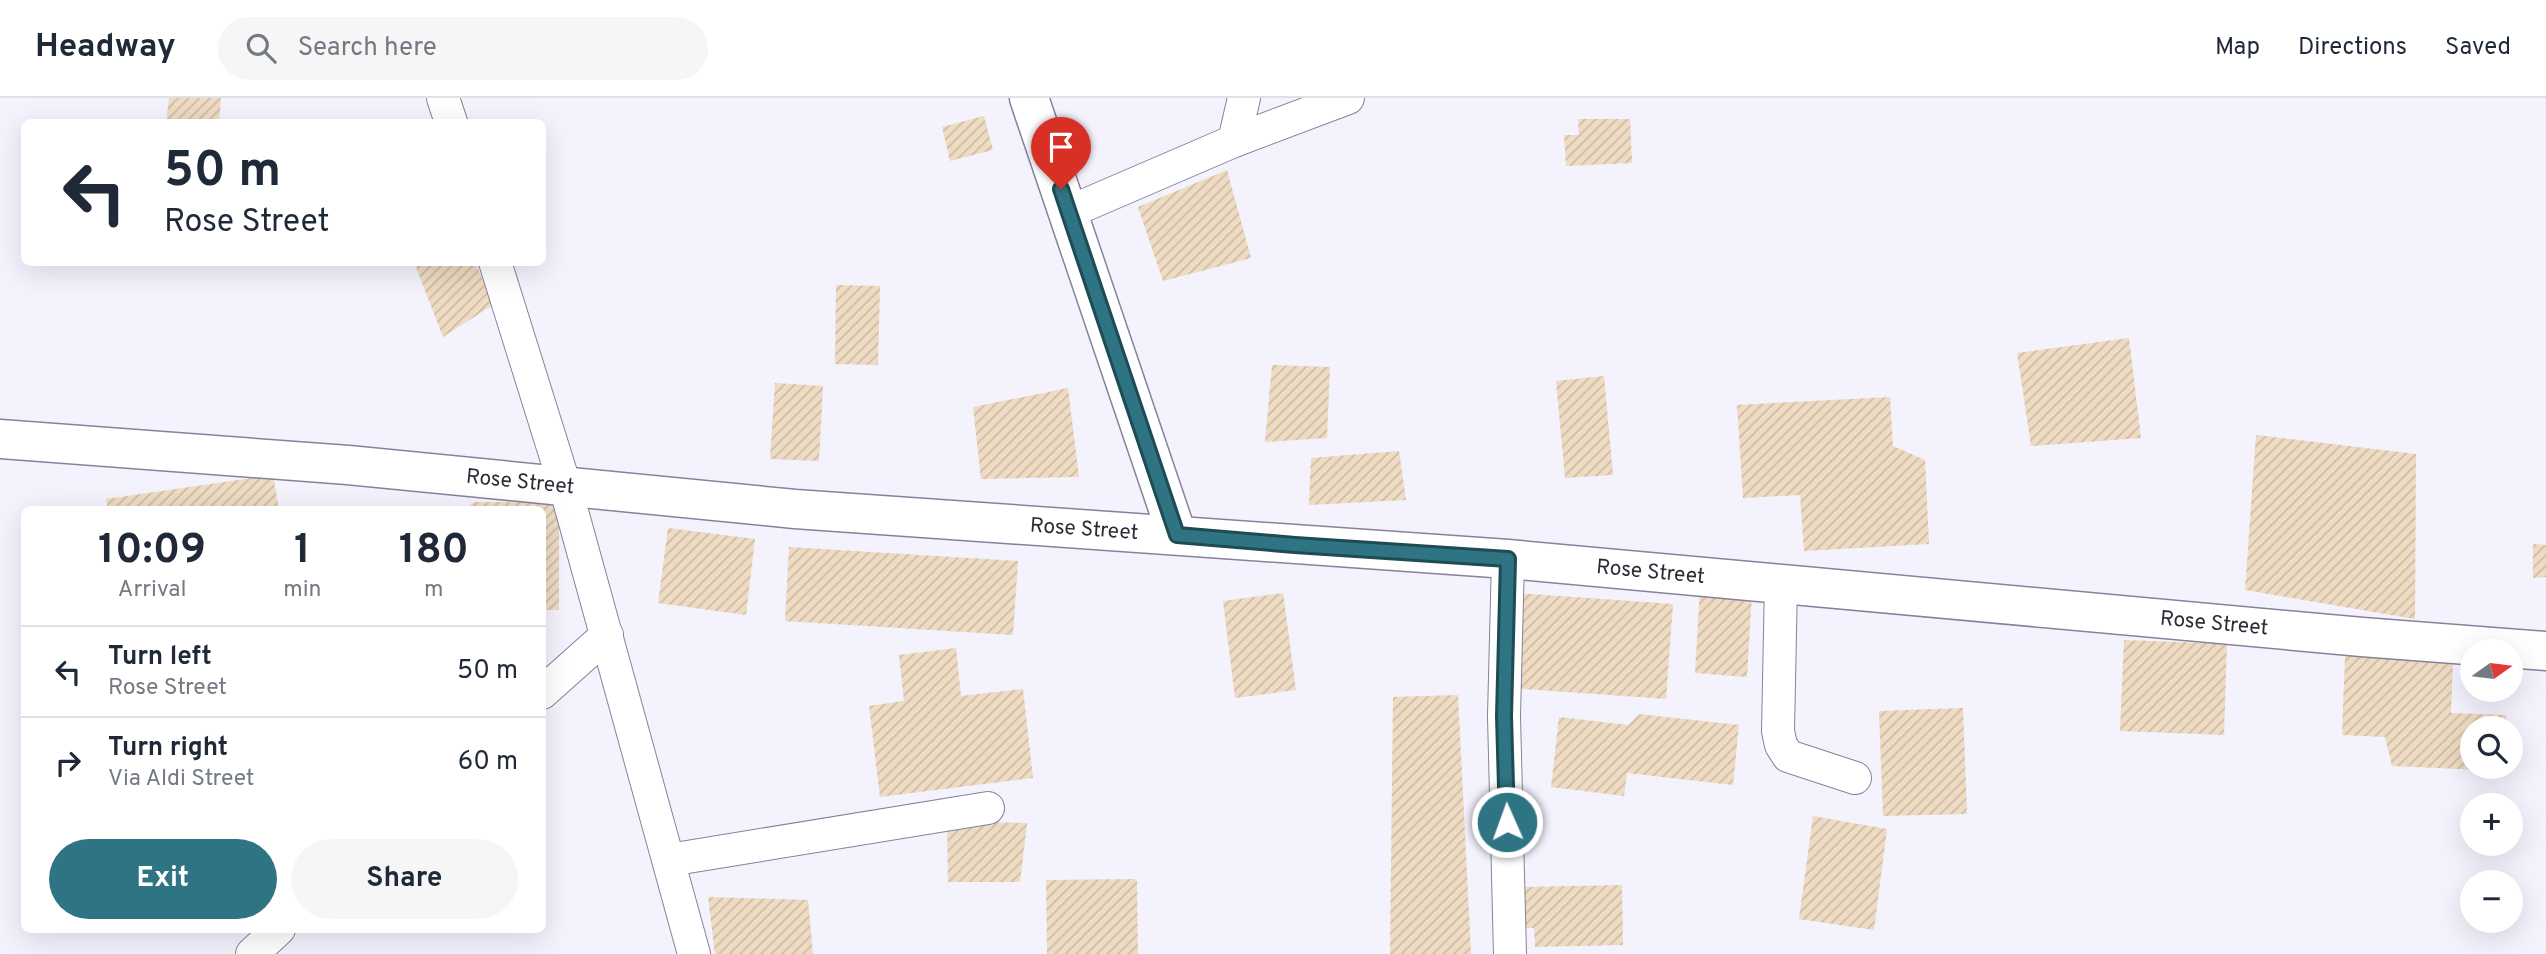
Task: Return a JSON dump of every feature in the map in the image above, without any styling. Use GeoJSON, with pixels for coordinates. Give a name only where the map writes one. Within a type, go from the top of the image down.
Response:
{"type":"FeatureCollection","features":[{"type":"Feature","properties":{"kind":"street"},"geometry":{"type":"LineString","coordinates":[[443,98],[450,119]]}},
{"type":"Feature","properties":{"kind":"street"},"geometry":{"type":"LineString","coordinates":[[1029,98],[1177,535]]}},
{"type":"Feature","properties":{"kind":"street"},"geometry":{"type":"LineString","coordinates":[[1234,141],[1244,98]]}},
{"type":"Feature","properties":{"kind":"street"},"geometry":{"type":"LineString","coordinates":[[1069,212],[1234,141],[1349,98]]}},
{"type":"Feature","properties":{"kind":"street"},"geometry":{"type":"LineString","coordinates":[[496,266],[565,486],[694,954]]}},
{"type":"Feature","properties":{"kind":"street","name":"Rose Street"},"geometry":{"type":"LineString","coordinates":[[0,439],[348,465],[795,509],[1508,559],[2362,637],[2546,651]]}},
{"type":"Feature","properties":{"kind":"street"},"geometry":{"type":"LineString","coordinates":[[1508,559],[1504,716],[1510,954]]}},
{"type":"Feature","properties":{"kind":"street"},"geometry":{"type":"LineString","coordinates":[[1781,583],[1778,731],[1782,746],[1788,756],[1855,778]]}},
{"type":"Feature","properties":{"kind":"street"},"geometry":{"type":"LineString","coordinates":[[546,689],[607,635]]}},
{"type":"Feature","properties":{"kind":"street"},"geometry":{"type":"LineString","coordinates":[[668,860],[988,808]]}},
{"type":"Feature","properties":{"kind":"street"},"geometry":{"type":"LineString","coordinates":[[252,954],[275,933]]}},
{"type":"Feature","properties":{"kind":"building"},"geometry":{"type":"Polygon","coordinates":[[[169,98],[221,98],[219,119],[166,119],[169,98]]]}},
{"type":"Feature","properties":{"kind":"building"},"geometry":{"type":"Polygon","coordinates":[[[984,116],[993,150],[950,161],[942,127],[984,116]]]}},
{"type":"Feature","properties":{"kind":"building"},"geometry":{"type":"Polygon","coordinates":[[[1578,119],[1630,119],[1632,163],[1566,166],[1564,135],[1579,135],[1578,119]]]}},
{"type":"Feature","properties":{"kind":"building"},"geometry":{"type":"Polygon","coordinates":[[[1227,170],[1251,258],[1163,281],[1138,207],[1227,170]]]}},
{"type":"Feature","properties":{"kind":"building"},"geometry":{"type":"Polygon","coordinates":[[[416,266],[477,266],[493,305],[443,337],[416,266]]]}},
{"type":"Feature","properties":{"kind":"building"},"geometry":{"type":"Polygon","coordinates":[[[836,285],[880,286],[878,365],[835,364],[836,285]]]}},
{"type":"Feature","properties":{"kind":"building"},"geometry":{"type":"Polygon","coordinates":[[[2129,338],[2141,438],[2031,446],[2017,353],[2129,338]]]}},
{"type":"Feature","properties":{"kind":"building"},"geometry":{"type":"Polygon","coordinates":[[[1272,365],[1330,367],[1327,438],[1265,442],[1272,365]]]}},
{"type":"Feature","properties":{"kind":"building"},"geometry":{"type":"Polygon","coordinates":[[[1604,376],[1613,475],[1565,478],[1556,381],[1604,376]]]}},
{"type":"Feature","properties":{"kind":"building"},"geometry":{"type":"Polygon","coordinates":[[[775,383],[823,386],[819,461],[770,459],[775,383]]]}},
{"type":"Feature","properties":{"kind":"building"},"geometry":{"type":"Polygon","coordinates":[[[1068,388],[1079,477],[981,479],[973,407],[1068,388]]]}},
{"type":"Feature","properties":{"kind":"building"},"geometry":{"type":"Polygon","coordinates":[[[1890,397],[1893,446],[1925,460],[1929,544],[1804,551],[1800,495],[1743,498],[1737,405],[1890,397]]]}},
{"type":"Feature","properties":{"kind":"building"},"geometry":{"type":"Polygon","coordinates":[[[2256,435],[2416,454],[2415,619],[2245,590],[2256,435]]]}},
{"type":"Feature","properties":{"kind":"building"},"geometry":{"type":"Polygon","coordinates":[[[1399,451],[1406,500],[1309,505],[1311,458],[1399,451]]]}},
{"type":"Feature","properties":{"kind":"building"},"geometry":{"type":"Polygon","coordinates":[[[273,475],[278,506],[107,506],[106,499],[273,475]]]}},
{"type":"Feature","properties":{"kind":"building"},"geometry":{"type":"Polygon","coordinates":[[[474,502],[559,502],[559,610],[546,610],[546,506],[469,506],[474,502]]]}},
{"type":"Feature","properties":{"kind":"building"},"geometry":{"type":"Polygon","coordinates":[[[668,528],[755,539],[746,615],[658,603],[668,528]]]}},
{"type":"Feature","properties":{"kind":"building"},"geometry":{"type":"Polygon","coordinates":[[[2533,544],[2546,545],[2546,577],[2533,578],[2533,544]]]}},
{"type":"Feature","properties":{"kind":"building"},"geometry":{"type":"Polygon","coordinates":[[[789,547],[1018,561],[1013,635],[785,621],[789,547]]]}},
{"type":"Feature","properties":{"kind":"building"},"geometry":{"type":"Polygon","coordinates":[[[1700,588],[1752,592],[1747,677],[1695,673],[1700,588]]]}},
{"type":"Feature","properties":{"kind":"building"},"geometry":{"type":"Polygon","coordinates":[[[1283,593],[1296,690],[1235,698],[1223,601],[1283,593]]]}},
{"type":"Feature","properties":{"kind":"building"},"geometry":{"type":"Polygon","coordinates":[[[1516,593],[1673,604],[1666,699],[1510,688],[1516,593]]]}},
{"type":"Feature","properties":{"kind":"building"},"geometry":{"type":"Polygon","coordinates":[[[2124,640],[2227,644],[2224,735],[2120,731],[2124,640]]]}},
{"type":"Feature","properties":{"kind":"building"},"geometry":{"type":"Polygon","coordinates":[[[956,648],[961,696],[1023,689],[1033,778],[880,797],[869,706],[904,701],[899,655],[956,648]]]}},
{"type":"Feature","properties":{"kind":"building"},"geometry":{"type":"Polygon","coordinates":[[[2345,656],[2453,661],[2451,713],[2506,715],[2460,716],[2460,769],[2392,766],[2385,737],[2342,735],[2345,656]]]}},
{"type":"Feature","properties":{"kind":"building"},"geometry":{"type":"Polygon","coordinates":[[[1458,695],[1471,954],[1390,954],[1393,697],[1458,695]]]}},
{"type":"Feature","properties":{"kind":"building"},"geometry":{"type":"Polygon","coordinates":[[[1963,708],[1967,814],[1883,816],[1879,711],[1963,708]]]}},
{"type":"Feature","properties":{"kind":"building"},"geometry":{"type":"Polygon","coordinates":[[[1639,714],[1739,725],[1733,785],[1627,773],[1624,796],[1551,787],[1559,717],[1628,725],[1639,714]]]}},
{"type":"Feature","properties":{"kind":"building"},"geometry":{"type":"Polygon","coordinates":[[[1813,816],[1887,829],[1874,930],[1799,919],[1813,816]]]}},
{"type":"Feature","properties":{"kind":"building"},"geometry":{"type":"Polygon","coordinates":[[[947,821],[1027,823],[1020,882],[948,882],[947,821]]]}},
{"type":"Feature","properties":{"kind":"building"},"geometry":{"type":"Polygon","coordinates":[[[1137,879],[1138,954],[1047,954],[1046,880],[1137,879]]]}},
{"type":"Feature","properties":{"kind":"building"},"geometry":{"type":"Polygon","coordinates":[[[1622,885],[1623,945],[1535,947],[1534,928],[1525,928],[1524,887],[1622,885]]]}},
{"type":"Feature","properties":{"kind":"building"},"geometry":{"type":"Polygon","coordinates":[[[708,897],[808,900],[813,954],[715,954],[708,897]]]}},
{"type":"Feature","properties":{"kind":"route"},"geometry":{"type":"LineString","coordinates":[[1061,189],[1177,535],[1508,559],[1504,716],[1507,822]]}}]}
